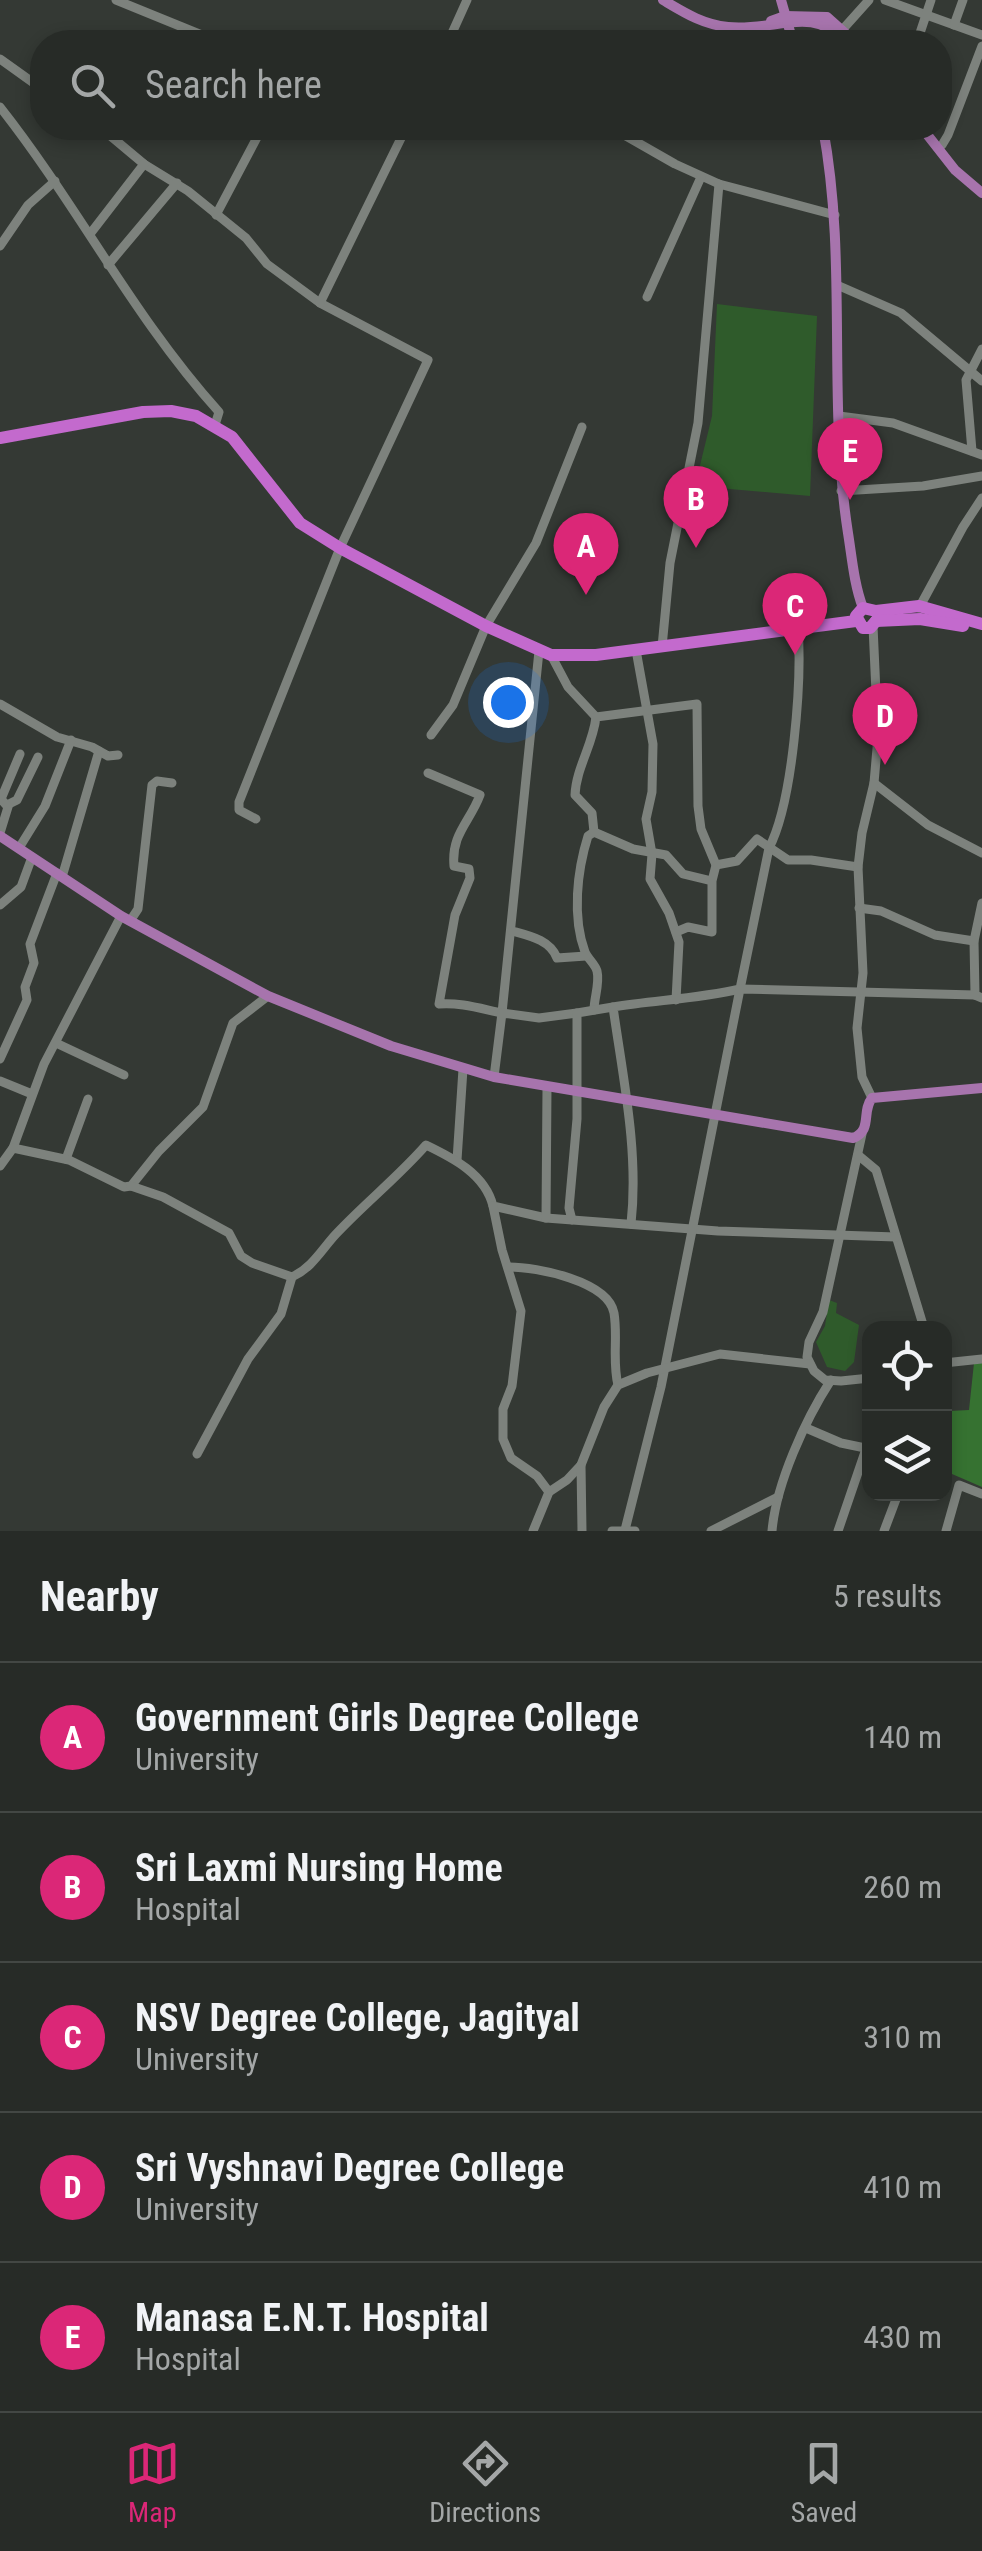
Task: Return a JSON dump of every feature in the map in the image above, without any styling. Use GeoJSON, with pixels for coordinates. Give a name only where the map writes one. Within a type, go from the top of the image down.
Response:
{"type":"FeatureCollection","features":[{"type":"Feature","properties":{"kind":"highway"},"geometry":{"type":"LineString","coordinates":[[0,438],[157,410],[185,413],[215,425],[238,443],[293,517],[340,548],[545,653],[574,657],[920,612],[982,624]]}},
{"type":"Feature","properties":{"kind":"highway"},"geometry":{"type":"LineString","coordinates":[[920,612],[982,632]]}},
{"type":"Feature","properties":{"kind":"main road"},"geometry":{"type":"LineString","coordinates":[[663,0],[694,19],[751,28],[828,17],[843,29]]}},
{"type":"Feature","properties":{"kind":"main road"},"geometry":{"type":"LineString","coordinates":[[780,0],[789,30]]}},
{"type":"Feature","properties":{"kind":"main road"},"geometry":{"type":"LineString","coordinates":[[786,20],[822,23],[833,30]]}},
{"type":"Feature","properties":{"kind":"main road"},"geometry":{"type":"LineString","coordinates":[[825,140],[836,215],[841,492],[856,586],[869,617]]}},
{"type":"Feature","properties":{"kind":"main road"},"geometry":{"type":"LineString","coordinates":[[934,140],[955,170],[982,190]]}},
{"type":"Feature","properties":{"kind":"main road"},"geometry":{"type":"LineString","coordinates":[[938,140],[982,190]]}},
{"type":"Feature","properties":{"kind":"main road"},"geometry":{"type":"LineString","coordinates":[[0,834],[126,919],[268,996],[391,1046],[463,1070],[852,1138],[862,1134],[872,1098],[982,1088]]}},
{"type":"Feature","properties":{"kind":"street"},"geometry":{"type":"LineString","coordinates":[[116,0],[190,30]]}},
{"type":"Feature","properties":{"kind":"street"},"geometry":{"type":"LineString","coordinates":[[453,30],[467,0]]}},
{"type":"Feature","properties":{"kind":"street"},"geometry":{"type":"LineString","coordinates":[[843,29],[869,0]]}},
{"type":"Feature","properties":{"kind":"street"},"geometry":{"type":"LineString","coordinates":[[885,0],[982,34]]}},
{"type":"Feature","properties":{"kind":"street"},"geometry":{"type":"LineString","coordinates":[[922,30],[931,0]]}},
{"type":"Feature","properties":{"kind":"street"},"geometry":{"type":"LineString","coordinates":[[954,25],[963,0]]}},
{"type":"Feature","properties":{"kind":"street"},"geometry":{"type":"LineString","coordinates":[[952,125],[982,46]]}},
{"type":"Feature","properties":{"kind":"street"},"geometry":{"type":"LineString","coordinates":[[0,59],[30,80]]}},
{"type":"Feature","properties":{"kind":"street"},"geometry":{"type":"LineString","coordinates":[[0,107],[55,181],[154,334],[219,412],[215,425]]}},
{"type":"Feature","properties":{"kind":"street"},"geometry":{"type":"LineString","coordinates":[[115,140],[144,164],[177,183],[246,238],[266,264],[320,303],[428,360],[340,548],[239,802],[239,810],[256,819]]}},
{"type":"Feature","properties":{"kind":"street"},"geometry":{"type":"LineString","coordinates":[[216,215],[256,140]]}},
{"type":"Feature","properties":{"kind":"street"},"geometry":{"type":"LineString","coordinates":[[320,303],[400,140]]}},
{"type":"Feature","properties":{"kind":"street"},"geometry":{"type":"LineString","coordinates":[[634,140],[718,184],[836,215]]}},
{"type":"Feature","properties":{"kind":"street"},"geometry":{"type":"LineString","coordinates":[[942,144],[945,140]]}},
{"type":"Feature","properties":{"kind":"street"},"geometry":{"type":"LineString","coordinates":[[90,234],[144,164]]}},
{"type":"Feature","properties":{"kind":"street"},"geometry":{"type":"LineString","coordinates":[[647,298],[701,177]]}},
{"type":"Feature","properties":{"kind":"street"},"geometry":{"type":"LineString","coordinates":[[0,246],[28,205],[55,181]]}},
{"type":"Feature","properties":{"kind":"street"},"geometry":{"type":"LineString","coordinates":[[108,265],[177,183]]}},
{"type":"Feature","properties":{"kind":"street"},"geometry":{"type":"LineString","coordinates":[[662,647],[670,563],[698,423],[718,184]]}},
{"type":"Feature","properties":{"kind":"street"},"geometry":{"type":"LineString","coordinates":[[837,285],[901,313],[982,381]]}},
{"type":"Feature","properties":{"kind":"street"},"geometry":{"type":"LineString","coordinates":[[839,416],[893,424],[977,453],[966,390],[970,370],[982,349]]}},
{"type":"Feature","properties":{"kind":"street"},"geometry":{"type":"LineString","coordinates":[[430,735],[453,705],[486,626],[536,542],[582,428]]}},
{"type":"Feature","properties":{"kind":"street"},"geometry":{"type":"LineString","coordinates":[[841,492],[923,486],[982,476]]}},
{"type":"Feature","properties":{"kind":"street"},"geometry":{"type":"LineString","coordinates":[[920,612],[982,498]]}},
{"type":"Feature","properties":{"kind":"street"},"geometry":{"type":"LineString","coordinates":[[869,617],[879,708],[874,783],[858,868],[862,991],[858,1028],[862,1077],[872,1098]]}},
{"type":"Feature","properties":{"kind":"street"},"geometry":{"type":"LineString","coordinates":[[625,1530],[664,1369],[740,989],[786,790],[799,690],[798,628]]}},
{"type":"Feature","properties":{"kind":"street"},"geometry":{"type":"LineString","coordinates":[[636,650],[652,744],[652,792],[646,818],[652,854],[650,879],[679,942],[676,1000]]}},
{"type":"Feature","properties":{"kind":"street"},"geometry":{"type":"LineString","coordinates":[[545,653],[568,687],[596,717]]}},
{"type":"Feature","properties":{"kind":"street"},"geometry":{"type":"LineString","coordinates":[[494,1078],[545,653]]}},
{"type":"Feature","properties":{"kind":"street"},"geometry":{"type":"LineString","coordinates":[[0,704],[57,736],[108,756],[118,755]]}},
{"type":"Feature","properties":{"kind":"street"},"geometry":{"type":"LineString","coordinates":[[596,717],[696,704],[698,806],[701,829],[716,865],[712,881],[712,932],[688,927],[676,932]]}},
{"type":"Feature","properties":{"kind":"street"},"geometry":{"type":"LineString","coordinates":[[594,832],[592,813],[574,796],[596,717]]}},
{"type":"Feature","properties":{"kind":"street"},"geometry":{"type":"LineString","coordinates":[[19,848],[46,806],[71,740]]}},
{"type":"Feature","properties":{"kind":"street"},"geometry":{"type":"LineString","coordinates":[[0,1059],[27,1000],[24,987],[34,963],[30,944],[59,875],[100,751]]}},
{"type":"Feature","properties":{"kind":"street"},"geometry":{"type":"LineString","coordinates":[[7,806],[1,799],[20,754]]}},
{"type":"Feature","properties":{"kind":"street"},"geometry":{"type":"LineString","coordinates":[[0,834],[7,806],[16,800],[38,756]]}},
{"type":"Feature","properties":{"kind":"street"},"geometry":{"type":"LineString","coordinates":[[428,773],[480,795],[473,814],[457,833],[454,866],[469,870],[470,878],[455,914],[440,1004],[539,1018],[740,989],[978,996],[974,941],[982,903]]}},
{"type":"Feature","properties":{"kind":"street"},"geometry":{"type":"LineString","coordinates":[[0,1166],[12,1148],[56,1043],[126,919],[138,909],[152,785],[157,781],[172,783]]}},
{"type":"Feature","properties":{"kind":"street"},"geometry":{"type":"LineString","coordinates":[[874,783],[928,825],[982,853]]}},
{"type":"Feature","properties":{"kind":"street"},"geometry":{"type":"LineString","coordinates":[[594,832],[652,854],[666,854],[683,874],[712,881]]}},
{"type":"Feature","properties":{"kind":"street"},"geometry":{"type":"LineString","coordinates":[[594,832],[588,836],[584,851],[578,897],[586,956],[596,967],[594,1010]]}},
{"type":"Feature","properties":{"kind":"street"},"geometry":{"type":"LineString","coordinates":[[716,865],[736,861],[757,839],[788,860],[858,868]]}},
{"type":"Feature","properties":{"kind":"street"},"geometry":{"type":"LineString","coordinates":[[0,905],[22,888],[32,857]]}},
{"type":"Feature","properties":{"kind":"street"},"geometry":{"type":"LineString","coordinates":[[860,908],[881,911],[935,936],[974,941]]}},
{"type":"Feature","properties":{"kind":"street"},"geometry":{"type":"LineString","coordinates":[[512,931],[553,948],[557,958],[586,956]]}},
{"type":"Feature","properties":{"kind":"street"},"geometry":{"type":"LineString","coordinates":[[132,1186],[203,1106],[233,1022],[268,996]]}},
{"type":"Feature","properties":{"kind":"street"},"geometry":{"type":"LineString","coordinates":[[612,1007],[635,1193],[631,1224]]}},
{"type":"Feature","properties":{"kind":"street"},"geometry":{"type":"LineString","coordinates":[[572,1220],[569,1208],[578,1091],[576,1013]]}},
{"type":"Feature","properties":{"kind":"street"},"geometry":{"type":"LineString","coordinates":[[56,1043],[124,1075]]}},
{"type":"Feature","properties":{"kind":"street"},"geometry":{"type":"LineString","coordinates":[[458,1160],[457,1122],[463,1070]]}},
{"type":"Feature","properties":{"kind":"street"},"geometry":{"type":"LineString","coordinates":[[0,1081],[32,1094]]}},
{"type":"Feature","properties":{"kind":"street"},"geometry":{"type":"LineString","coordinates":[[546,1218],[547,1087]]}},
{"type":"Feature","properties":{"kind":"street"},"geometry":{"type":"LineString","coordinates":[[66,1159],[88,1099]]}},
{"type":"Feature","properties":{"kind":"street"},"geometry":{"type":"LineString","coordinates":[[862,1134],[823,1312],[809,1342],[807,1357],[814,1371],[831,1380],[862,1378]]}},
{"type":"Feature","properties":{"kind":"street"},"geometry":{"type":"LineString","coordinates":[[197,1454],[248,1359],[281,1314],[292,1276],[310,1266],[337,1233],[408,1168],[426,1145],[458,1160],[482,1184],[493,1206],[502,1250],[519,1297],[520,1326],[512,1386],[503,1410],[503,1438],[511,1458],[536,1476],[549,1492]]}},
{"type":"Feature","properties":{"kind":"street"},"geometry":{"type":"LineString","coordinates":[[12,1148],[66,1159],[124,1187],[163,1197],[229,1233],[242,1256],[252,1263],[292,1276]]}},
{"type":"Feature","properties":{"kind":"street"},"geometry":{"type":"LineString","coordinates":[[858,1154],[876,1170],[922,1321]]}},
{"type":"Feature","properties":{"kind":"street"},"geometry":{"type":"LineString","coordinates":[[493,1206],[546,1218],[896,1237]]}},
{"type":"Feature","properties":{"kind":"street"},"geometry":{"type":"LineString","coordinates":[[509,1267],[558,1275],[593,1288],[609,1300],[615,1318],[614,1372],[618,1386]]}},
{"type":"Feature","properties":{"kind":"street"},"geometry":{"type":"LineString","coordinates":[[533,1531],[549,1492],[568,1480],[581,1464],[604,1407],[618,1386],[720,1354],[810,1364]]}},
{"type":"Feature","properties":{"kind":"street"},"geometry":{"type":"LineString","coordinates":[[952,1363],[982,1359]]}},
{"type":"Feature","properties":{"kind":"street"},"geometry":{"type":"LineString","coordinates":[[772,1531],[778,1497],[831,1380]]}},
{"type":"Feature","properties":{"kind":"street"},"geometry":{"type":"LineString","coordinates":[[806,1428],[862,1448]]}},
{"type":"Feature","properties":{"kind":"street"},"geometry":{"type":"LineString","coordinates":[[581,1464],[582,1531]]}},
{"type":"Feature","properties":{"kind":"street"},"geometry":{"type":"LineString","coordinates":[[838,1531],[862,1465]]}},
{"type":"Feature","properties":{"kind":"street"},"geometry":{"type":"LineString","coordinates":[[946,1531],[959,1485],[982,1494]]}},
{"type":"Feature","properties":{"kind":"street"},"geometry":{"type":"LineString","coordinates":[[711,1531],[778,1497]]}},
{"type":"Feature","properties":{"kind":"street"},"geometry":{"type":"LineString","coordinates":[[884,1531],[895,1501]]}},
{"type":"Feature","properties":{"kind":"street"},"geometry":{"type":"LineString","coordinates":[[612,1531],[635,1531]]}},
{"type":"Feature","properties":{"kind":"green space"},"geometry":{"type":"Polygon","coordinates":[[[717,304],[817,316],[810,496],[695,486],[712,416],[717,304]]]}},
{"type":"Feature","properties":{"kind":"green space"},"geometry":{"type":"Polygon","coordinates":[[[829,1300],[837,1303],[836,1313],[859,1325],[854,1362],[845,1371],[827,1367],[816,1342],[825,1326],[829,1300]]]}},
{"type":"Feature","properties":{"kind":"green space"},"geometry":{"type":"Polygon","coordinates":[[[982,1362],[982,1487],[952,1474],[952,1411],[969,1410],[974,1363],[982,1362]]]}},
{"type":"Feature","properties":{"kind":"place","name":"Manasa E.N.T. Hospital"},"geometry":{"type":"Point","coordinates":[850,500]}},
{"type":"Feature","properties":{"kind":"place","name":"Sri Laxmi Nursing Home"},"geometry":{"type":"Point","coordinates":[696,548]}},
{"type":"Feature","properties":{"kind":"place","name":"Government Girls Degree College"},"geometry":{"type":"Point","coordinates":[586,595]}},
{"type":"Feature","properties":{"kind":"place","name":"NSV Degree College, Jagityal"},"geometry":{"type":"Point","coordinates":[795,655]}},
{"type":"Feature","properties":{"kind":"place","name":"Sri Vyshnavi Degree College"},"geometry":{"type":"Point","coordinates":[885,765]}}]}
